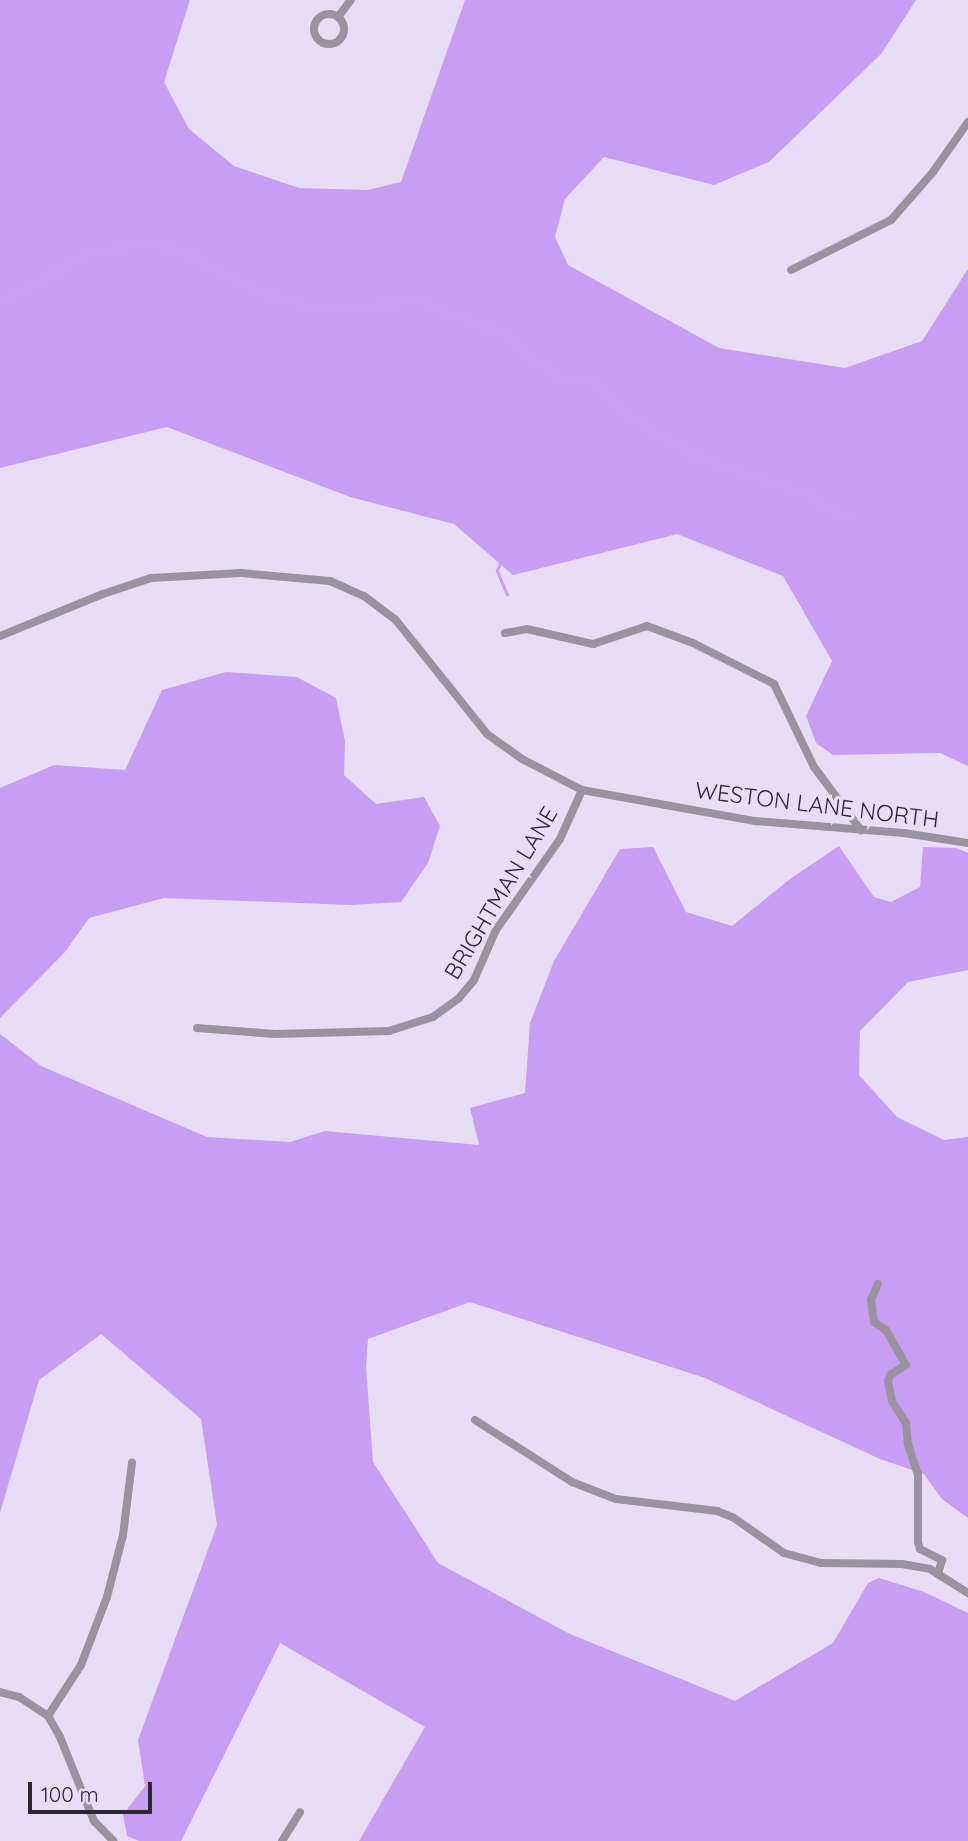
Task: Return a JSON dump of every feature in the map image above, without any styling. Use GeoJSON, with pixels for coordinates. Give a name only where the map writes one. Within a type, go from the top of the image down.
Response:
{"type":"FeatureCollection","features":[{"type":"Feature","properties":{"kind":"street"},"geometry":{"type":"LineString","coordinates":[[338,17],[351,0]]}},
{"type":"Feature","properties":{"kind":"street"},"geometry":{"type":"LineString","coordinates":[[791,270],[891,220],[933,172],[968,122]]}},
{"type":"Feature","properties":{"kind":"street","name":"WESTON LANE NORTH"},"geometry":{"type":"LineString","coordinates":[[0,636],[103,594],[151,579],[241,573],[330,581],[364,596],[395,619],[487,734],[522,759],[582,790],[755,821],[968,843]]}},
{"type":"Feature","properties":{"kind":"street"},"geometry":{"type":"LineString","coordinates":[[505,633],[527,629],[593,644],[647,625],[693,643],[774,684],[814,767],[861,830]]}},
{"type":"Feature","properties":{"kind":"street","name":"BRIGHTMAN LANE"},"geometry":{"type":"LineString","coordinates":[[197,1028],[275,1034],[382,1031],[406,1027],[433,1017],[459,998],[474,980],[510,907],[560,839],[582,790]]}},
{"type":"Feature","properties":{"kind":"street"},"geometry":{"type":"LineString","coordinates":[[878,1284],[871,1300],[874,1322],[886,1329],[906,1365],[890,1375],[888,1381],[892,1401],[906,1423],[908,1444],[918,1474],[918,1542],[920,1549],[942,1560],[938,1574]]}},
{"type":"Feature","properties":{"kind":"street"},"geometry":{"type":"LineString","coordinates":[[474,1420],[572,1482],[615,1499],[716,1511],[734,1518],[784,1553],[821,1563],[902,1564],[930,1569],[968,1593]]}},
{"type":"Feature","properties":{"kind":"street"},"geometry":{"type":"LineString","coordinates":[[48,1716],[81,1665],[107,1597],[123,1535],[132,1463]]}},
{"type":"Feature","properties":{"kind":"street"},"geometry":{"type":"LineString","coordinates":[[0,1692],[19,1697],[48,1716],[60,1737],[94,1821],[113,1841]]}},
{"type":"Feature","properties":{"kind":"street"},"geometry":{"type":"LineString","coordinates":[[282,1841],[300,1812]]}},
{"type":"Feature","properties":{"kind":"shaded area"},"geometry":{"type":"Polygon","coordinates":[[[0,0],[190,0],[164,82],[189,129],[234,166],[299,188],[368,190],[401,182],[465,0],[916,0],[881,54],[769,162],[714,185],[604,157],[565,199],[555,237],[568,265],[719,348],[845,368],[922,341],[968,269],[968,766],[940,753],[833,755],[816,743],[806,716],[832,661],[783,576],[677,534],[513,575],[454,524],[350,497],[167,427],[0,468],[0,0]]]}},
{"type":"Feature","properties":{"kind":"shaded area"},"geometry":{"type":"Polygon","coordinates":[[[226,672],[297,677],[336,698],[345,741],[344,775],[376,804],[424,797],[440,826],[428,863],[401,902],[351,905],[164,898],[89,918],[65,952],[0,1018],[0,788],[54,765],[125,770],[162,690],[226,672]]]}},
{"type":"Feature","properties":{"kind":"shaded area"},"geometry":{"type":"Polygon","coordinates":[[[839,846],[874,897],[891,902],[920,887],[923,847],[956,848],[968,853],[968,970],[908,982],[860,1031],[859,1075],[897,1117],[944,1140],[968,1137],[968,1518],[942,1499],[924,1474],[880,1459],[705,1378],[470,1302],[368,1339],[366,1367],[373,1462],[438,1563],[570,1634],[735,1701],[833,1643],[868,1583],[879,1578],[924,1592],[968,1613],[968,1841],[359,1841],[425,1727],[280,1643],[181,1841],[139,1841],[127,1836],[123,1815],[145,1786],[138,1740],[217,1525],[201,1419],[101,1334],[39,1380],[0,1513],[0,1034],[41,1066],[207,1137],[290,1142],[325,1131],[479,1145],[470,1108],[525,1093],[530,1023],[554,961],[620,849],[653,847],[686,912],[732,926],[790,879],[839,846]]]}},
{"type":"Feature","properties":{"kind":"waterway"},"geometry":{"type":"LineString","coordinates":[[68,0],[62,33],[56,147],[90,252]]}},
{"type":"Feature","properties":{"kind":"waterway"},"geometry":{"type":"LineString","coordinates":[[531,0],[532,100],[540,128]]}},
{"type":"Feature","properties":{"kind":"waterway"},"geometry":{"type":"LineString","coordinates":[[722,78],[733,17],[740,0]]}},
{"type":"Feature","properties":{"kind":"waterway"},"geometry":{"type":"LineString","coordinates":[[407,302],[429,282],[436,253],[457,214],[486,177],[520,142],[540,128],[575,128],[615,115],[646,125],[660,123],[675,109],[689,103],[717,81],[744,74],[768,80],[888,32]]}},
{"type":"Feature","properties":{"kind":"waterway"},"geometry":{"type":"LineString","coordinates":[[0,304],[90,252],[153,243],[190,255],[258,292],[317,310],[419,301],[507,336],[556,377],[594,382],[621,410],[692,455],[810,495],[835,513],[849,514]]}},
{"type":"Feature","properties":{"kind":"waterway"},"geometry":{"type":"LineString","coordinates":[[967,280],[968,320]]}},
{"type":"Feature","properties":{"kind":"waterway"},"geometry":{"type":"LineString","coordinates":[[507,595],[497,571],[508,540],[540,488],[552,457],[557,434],[556,377]]}},
{"type":"Feature","properties":{"kind":"waterway"},"geometry":{"type":"LineString","coordinates":[[968,480],[958,489],[926,495],[883,491],[849,514],[865,527],[874,541],[958,587],[968,598]]}},
{"type":"Feature","properties":{"kind":"waterway"},"geometry":{"type":"LineString","coordinates":[[833,741],[851,680],[860,573],[874,541]]}},
{"type":"Feature","properties":{"kind":"waterway"},"geometry":{"type":"LineString","coordinates":[[0,857],[64,846],[78,835],[131,831],[143,813],[161,798],[172,779],[185,772],[229,729],[321,704]]}},
{"type":"Feature","properties":{"kind":"waterway"},"geometry":{"type":"LineString","coordinates":[[131,832],[187,865],[224,873],[234,880],[281,889],[306,884],[352,863],[392,857]]}},
{"type":"Feature","properties":{"kind":"waterway"},"geometry":{"type":"LineString","coordinates":[[0,1110],[91,1154],[207,1253],[254,1276],[317,1479],[330,1537],[378,1622],[435,1677],[457,1724],[488,1736],[543,1789]]}},
{"type":"Feature","properties":{"kind":"waterway"},"geometry":{"type":"LineString","coordinates":[[0,1335],[3,1320],[14,1298],[14,1276],[28,1253],[28,1244],[47,1208],[54,1159],[49,1151],[46,1133]]}},
{"type":"Feature","properties":{"kind":"waterway"},"geometry":{"type":"LineString","coordinates":[[255,1276],[323,1273],[370,1260],[400,1263],[461,1237],[549,1225],[593,1187],[634,1169],[674,1167],[692,1186],[702,1187],[732,1163],[750,1156],[767,1156],[804,1171],[836,1197],[857,1207],[887,1211],[931,1229],[935,1266],[945,1299],[949,1340],[968,1389]]}},
{"type":"Feature","properties":{"kind":"waterway"},"geometry":{"type":"LineString","coordinates":[[931,1229],[968,1209]]}}]}
